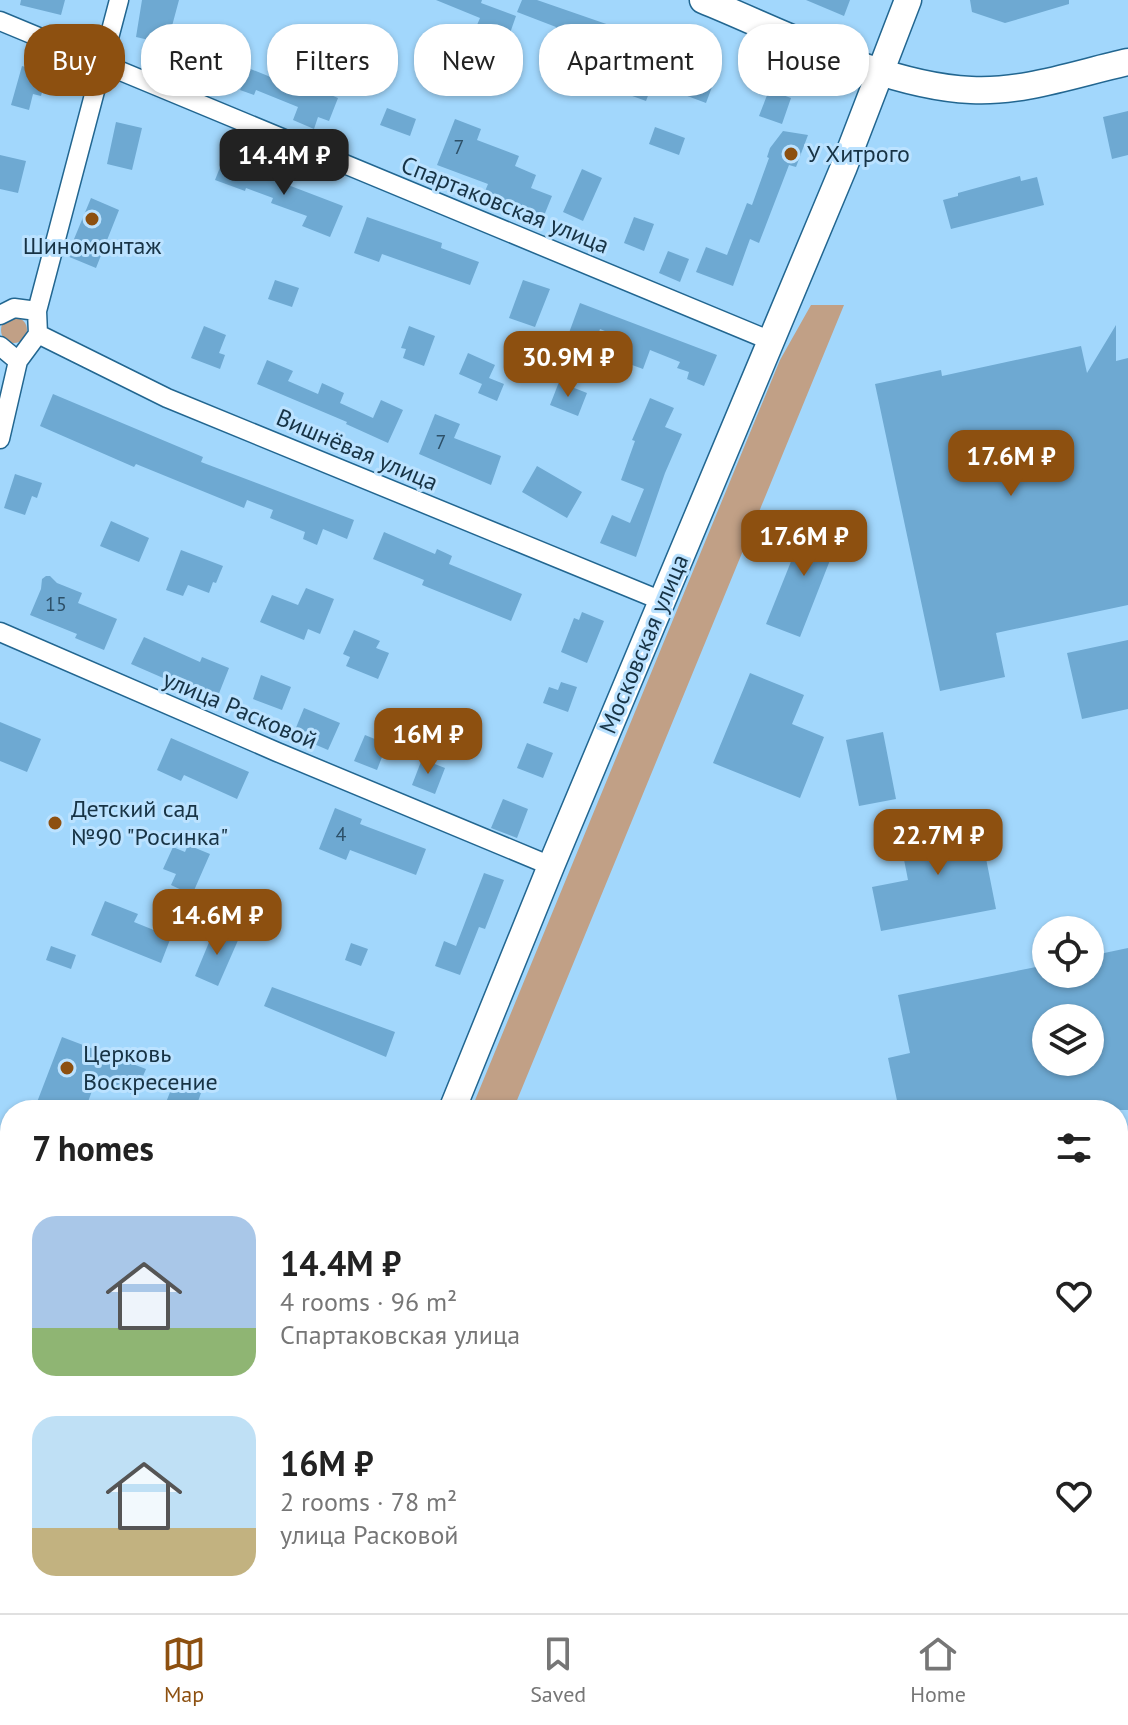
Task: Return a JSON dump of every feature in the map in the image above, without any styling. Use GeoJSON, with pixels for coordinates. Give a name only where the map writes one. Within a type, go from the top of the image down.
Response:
{"type":"FeatureCollection","features":[{"type":"Feature","properties":{"kind":"main road"},"geometry":{"type":"LineString","coordinates":[[703,0],[882,72],[939,87],[973,91],[1011,88],[1128,62]]}},
{"type":"Feature","properties":{"kind":"main road","name":"Московская улица"},"geometry":{"type":"LineString","coordinates":[[456,1100],[882,72],[908,0]]}},
{"type":"Feature","properties":{"kind":"street"},"geometry":{"type":"LineString","coordinates":[[113,24],[119,0]]}},
{"type":"Feature","properties":{"kind":"street","name":"Спартаковская улица"},"geometry":{"type":"LineString","coordinates":[[0,21],[24,31]]}},
{"type":"Feature","properties":{"kind":"street","name":"Спартаковская улица"},"geometry":{"type":"LineString","coordinates":[[125,74],[771,341]]}},
{"type":"Feature","properties":{"kind":"street"},"geometry":{"type":"LineString","coordinates":[[0,439],[18,361],[38,334],[37,311],[94,96]]}},
{"type":"Feature","properties":{"kind":"street"},"geometry":{"type":"LineString","coordinates":[[0,315],[14,308],[37,311]]}},
{"type":"Feature","properties":{"kind":"street","name":"Вишнёвая улица"},"geometry":{"type":"LineString","coordinates":[[38,334],[167,398],[662,601]]}},
{"type":"Feature","properties":{"kind":"street"},"geometry":{"type":"LineString","coordinates":[[0,346],[18,361]]}},
{"type":"Feature","properties":{"kind":"street","name":"улица Расковой"},"geometry":{"type":"LineString","coordinates":[[0,632],[551,866]]}},
{"type":"Feature","properties":{"kind":"shaded area"},"geometry":{"type":"Polygon","coordinates":[[[811,305],[844,305],[517,1100],[475,1100],[780,360],[811,305]]]}},
{"type":"Feature","properties":{"kind":"shaded area"},"geometry":{"type":"Polygon","coordinates":[[[14,317],[23,321],[27,330],[23,339],[14,343],[5,339],[1,330],[5,321],[14,317]]]}},
{"type":"Feature","properties":{"kind":"building"},"geometry":{"type":"Polygon","coordinates":[[[21,0],[65,0],[61,15],[20,5],[21,0]]]}},
{"type":"Feature","properties":{"kind":"building"},"geometry":{"type":"Polygon","coordinates":[[[142,0],[179,0],[173,24],[141,24],[141,38],[136,37],[142,0]]]}},
{"type":"Feature","properties":{"kind":"building"},"geometry":{"type":"Polygon","coordinates":[[[436,0],[482,0],[481,3],[516,16],[513,24],[477,24],[480,18],[436,0]]]}},
{"type":"Feature","properties":{"kind":"building"},"geometry":{"type":"Polygon","coordinates":[[[522,0],[537,0],[606,24],[548,24],[517,12],[522,0]]]}},
{"type":"Feature","properties":{"kind":"building"},"geometry":{"type":"Polygon","coordinates":[[[806,0],[850,0],[844,16],[806,0]]]}},
{"type":"Feature","properties":{"kind":"building"},"geometry":{"type":"Polygon","coordinates":[[[970,0],[1069,0],[1069,4],[1005,23],[972,12],[970,0]]]}},
{"type":"Feature","properties":{"kind":"building"},"geometry":{"type":"Polygon","coordinates":[[[24,67],[24,96],[32,96],[29,110],[11,105],[24,67]]]}},
{"type":"Feature","properties":{"kind":"building"},"geometry":{"type":"Polygon","coordinates":[[[251,69],[267,76],[267,94],[256,90],[254,95],[251,94],[251,69]]]}},
{"type":"Feature","properties":{"kind":"building"},"geometry":{"type":"Polygon","coordinates":[[[271,96],[338,98],[329,121],[318,117],[314,129],[293,120],[298,107],[271,96]]]}},
{"type":"Feature","properties":{"kind":"building"},"geometry":{"type":"Polygon","coordinates":[[[687,96],[709,96],[706,103],[687,96]]]}},
{"type":"Feature","properties":{"kind":"building"},"geometry":{"type":"Polygon","coordinates":[[[767,96],[791,98],[782,124],[759,116],[767,96]]]}},
{"type":"Feature","properties":{"kind":"building"},"geometry":{"type":"Polygon","coordinates":[[[387,108],[416,119],[410,136],[380,125],[387,108]]]}},
{"type":"Feature","properties":{"kind":"building"},"geometry":{"type":"Polygon","coordinates":[[[1128,111],[1128,155],[1112,159],[1103,117],[1128,111]]]}},
{"type":"Feature","properties":{"kind":"building"},"geometry":{"type":"Polygon","coordinates":[[[455,119],[481,129],[477,140],[519,156],[515,166],[536,175],[531,188],[552,196],[541,223],[483,196],[488,184],[437,165],[455,119]]]}},
{"type":"Feature","properties":{"kind":"building"},"geometry":{"type":"Polygon","coordinates":[[[116,122],[142,128],[132,170],[107,164],[116,122]]]}},
{"type":"Feature","properties":{"kind":"building"},"geometry":{"type":"Polygon","coordinates":[[[655,127],[685,138],[679,155],[649,144],[655,127]]]}},
{"type":"Feature","properties":{"kind":"building"},"geometry":{"type":"Polygon","coordinates":[[[783,131],[808,135],[796,167],[789,165],[759,243],[750,239],[733,286],[696,272],[706,247],[727,255],[747,203],[752,205],[770,148],[783,131]]]}},
{"type":"Feature","properties":{"kind":"building"},"geometry":{"type":"Polygon","coordinates":[[[0,155],[26,161],[18,193],[0,189],[0,155]]]}},
{"type":"Feature","properties":{"kind":"building"},"geometry":{"type":"Polygon","coordinates":[[[223,160],[343,206],[330,237],[302,226],[307,216],[271,203],[273,198],[215,180],[223,160]]]}},
{"type":"Feature","properties":{"kind":"building"},"geometry":{"type":"Polygon","coordinates":[[[582,169],[602,178],[583,221],[563,212],[582,169]]]}},
{"type":"Feature","properties":{"kind":"building"},"geometry":{"type":"Polygon","coordinates":[[[1020,176],[1021,181],[1037,177],[1044,205],[951,229],[943,200],[1020,176]]]}},
{"type":"Feature","properties":{"kind":"building"},"geometry":{"type":"Polygon","coordinates":[[[91,198],[119,210],[96,268],[67,256],[91,198]]]}},
{"type":"Feature","properties":{"kind":"building"},"geometry":{"type":"Polygon","coordinates":[[[367,217],[442,243],[441,248],[479,262],[470,285],[382,254],[379,262],[354,253],[367,217]]]}},
{"type":"Feature","properties":{"kind":"building"},"geometry":{"type":"Polygon","coordinates":[[[634,217],[654,224],[644,251],[624,243],[634,217]]]}},
{"type":"Feature","properties":{"kind":"building"},"geometry":{"type":"Polygon","coordinates":[[[668,251],[689,259],[680,282],[659,273],[668,251]]]}},
{"type":"Feature","properties":{"kind":"building"},"geometry":{"type":"Polygon","coordinates":[[[275,280],[299,288],[292,307],[268,299],[275,280]]]}},
{"type":"Feature","properties":{"kind":"building"},"geometry":{"type":"Polygon","coordinates":[[[523,280],[550,289],[535,327],[509,318],[523,280]]]}},
{"type":"Feature","properties":{"kind":"building"},"geometry":{"type":"Polygon","coordinates":[[[580,303],[717,355],[704,386],[687,379],[689,372],[677,368],[680,362],[650,350],[643,369],[624,362],[632,342],[600,329],[593,350],[566,341],[580,303]]]}},
{"type":"Feature","properties":{"kind":"building"},"geometry":{"type":"Polygon","coordinates":[[[1116,325],[1116,361],[1128,358],[1128,605],[996,633],[1005,677],[940,691],[875,384],[941,370],[942,376],[1081,346],[1087,373],[1116,325]]]}},
{"type":"Feature","properties":{"kind":"building"},"geometry":{"type":"Polygon","coordinates":[[[204,326],[226,335],[219,353],[225,355],[220,369],[191,358],[204,326]]]}},
{"type":"Feature","properties":{"kind":"building"},"geometry":{"type":"Polygon","coordinates":[[[409,326],[435,336],[424,366],[403,358],[406,349],[401,348],[409,326]]]}},
{"type":"Feature","properties":{"kind":"building"},"geometry":{"type":"Polygon","coordinates":[[[468,353],[495,365],[489,378],[504,384],[497,401],[478,393],[482,384],[459,374],[468,353]]]}},
{"type":"Feature","properties":{"kind":"building"},"geometry":{"type":"Polygon","coordinates":[[[267,360],[293,371],[288,381],[318,394],[322,383],[344,393],[340,403],[373,418],[381,400],[403,410],[388,443],[257,384],[267,360]]]}},
{"type":"Feature","properties":{"kind":"building"},"geometry":{"type":"Polygon","coordinates":[[[559,382],[587,393],[578,416],[550,405],[559,382]]]}},
{"type":"Feature","properties":{"kind":"building"},"geometry":{"type":"Polygon","coordinates":[[[53,394],[203,457],[201,462],[354,520],[347,539],[323,529],[317,545],[303,539],[305,532],[270,518],[273,510],[247,500],[244,508],[136,464],[134,467],[40,426],[53,394]]]}},
{"type":"Feature","properties":{"kind":"building"},"geometry":{"type":"Polygon","coordinates":[[[650,398],[674,408],[665,427],[682,434],[636,557],[600,543],[612,515],[630,523],[644,489],[621,480],[635,441],[632,440],[650,398]]]}},
{"type":"Feature","properties":{"kind":"building"},"geometry":{"type":"Polygon","coordinates":[[[435,414],[460,424],[454,438],[501,456],[491,485],[419,454],[435,414]]]}},
{"type":"Feature","properties":{"kind":"building"},"geometry":{"type":"Polygon","coordinates":[[[537,466],[582,492],[567,518],[522,492],[537,466]]]}},
{"type":"Feature","properties":{"kind":"building"},"geometry":{"type":"Polygon","coordinates":[[[15,474],[42,483],[37,498],[32,496],[25,515],[4,508],[15,474]]]}},
{"type":"Feature","properties":{"kind":"building"},"geometry":{"type":"Polygon","coordinates":[[[808,519],[841,532],[800,637],[766,624],[808,519]]]}},
{"type":"Feature","properties":{"kind":"building"},"geometry":{"type":"Polygon","coordinates":[[[111,521],[149,538],[139,562],[100,546],[111,521]]]}},
{"type":"Feature","properties":{"kind":"building"},"geometry":{"type":"Polygon","coordinates":[[[384,532],[435,554],[437,549],[452,556],[449,564],[522,594],[511,621],[422,585],[424,580],[373,559],[384,532]]]}},
{"type":"Feature","properties":{"kind":"building"},"geometry":{"type":"Polygon","coordinates":[[[181,550],[223,566],[209,593],[188,585],[183,596],[166,590],[181,550]]]}},
{"type":"Feature","properties":{"kind":"building"},"geometry":{"type":"Polygon","coordinates":[[[46,576],[82,593],[78,603],[117,619],[104,650],[75,638],[77,634],[30,615],[42,579],[46,576]]]}},
{"type":"Feature","properties":{"kind":"building"},"geometry":{"type":"Polygon","coordinates":[[[306,588],[334,599],[320,634],[308,629],[304,640],[260,622],[272,595],[298,605],[306,588]]]}},
{"type":"Feature","properties":{"kind":"building"},"geometry":{"type":"Polygon","coordinates":[[[582,612],[604,621],[587,663],[561,652],[574,618],[579,620],[582,612]]]}},
{"type":"Feature","properties":{"kind":"building"},"geometry":{"type":"Polygon","coordinates":[[[354,630],[380,641],[376,648],[389,653],[378,679],[346,666],[350,657],[343,654],[354,630]]]}},
{"type":"Feature","properties":{"kind":"building"},"geometry":{"type":"Polygon","coordinates":[[[144,637],[200,662],[202,657],[229,668],[216,701],[131,664],[144,637]]]}},
{"type":"Feature","properties":{"kind":"building"},"geometry":{"type":"Polygon","coordinates":[[[1128,640],[1128,709],[1082,719],[1067,653],[1128,640]]]}},
{"type":"Feature","properties":{"kind":"building"},"geometry":{"type":"Polygon","coordinates":[[[750,673],[804,695],[792,724],[824,737],[800,798],[713,763],[750,673]]]}},
{"type":"Feature","properties":{"kind":"building"},"geometry":{"type":"Polygon","coordinates":[[[261,675],[291,687],[282,710],[253,699],[261,675]]]}},
{"type":"Feature","properties":{"kind":"building"},"geometry":{"type":"Polygon","coordinates":[[[561,682],[577,687],[568,712],[543,703],[549,687],[558,690],[561,682]]]}},
{"type":"Feature","properties":{"kind":"building"},"geometry":{"type":"Polygon","coordinates":[[[304,708],[340,723],[328,750],[293,735],[304,708]]]}},
{"type":"Feature","properties":{"kind":"building"},"geometry":{"type":"Polygon","coordinates":[[[0,722],[41,739],[27,772],[0,761],[0,722]]]}},
{"type":"Feature","properties":{"kind":"building"},"geometry":{"type":"Polygon","coordinates":[[[883,732],[896,799],[859,806],[846,740],[883,732]]]}},
{"type":"Feature","properties":{"kind":"building"},"geometry":{"type":"Polygon","coordinates":[[[365,735],[387,744],[377,770],[354,761],[365,735]]]}},
{"type":"Feature","properties":{"kind":"building"},"geometry":{"type":"Polygon","coordinates":[[[171,738],[249,772],[237,799],[184,775],[181,781],[157,770],[171,738]]]}},
{"type":"Feature","properties":{"kind":"building"},"geometry":{"type":"Polygon","coordinates":[[[527,743],[553,753],[543,778],[517,768],[527,743]]]}},
{"type":"Feature","properties":{"kind":"building"},"geometry":{"type":"Polygon","coordinates":[[[422,759],[445,768],[435,794],[412,785],[422,759]]]}},
{"type":"Feature","properties":{"kind":"building"},"geometry":{"type":"Polygon","coordinates":[[[503,799],[528,809],[517,838],[491,828],[503,799]]]}},
{"type":"Feature","properties":{"kind":"building"},"geometry":{"type":"Polygon","coordinates":[[[335,808],[362,819],[360,824],[426,849],[416,875],[350,850],[346,860],[319,849],[335,808]]]}},
{"type":"Feature","properties":{"kind":"building"},"geometry":{"type":"Polygon","coordinates":[[[978,818],[996,909],[881,931],[872,887],[908,880],[899,834],[978,818]]]}},
{"type":"Feature","properties":{"kind":"building"},"geometry":{"type":"Polygon","coordinates":[[[188,845],[210,854],[192,895],[171,885],[176,874],[163,869],[173,847],[185,852],[188,845]]]}},
{"type":"Feature","properties":{"kind":"building"},"geometry":{"type":"Polygon","coordinates":[[[484,873],[504,880],[485,929],[479,927],[460,975],[435,966],[444,941],[456,946],[484,873]]]}},
{"type":"Feature","properties":{"kind":"building"},"geometry":{"type":"Polygon","coordinates":[[[105,901],[138,914],[134,922],[171,937],[161,963],[91,935],[105,901]]]}},
{"type":"Feature","properties":{"kind":"building"},"geometry":{"type":"Polygon","coordinates":[[[215,928],[239,938],[218,986],[195,976],[215,928]]]}},
{"type":"Feature","properties":{"kind":"building"},"geometry":{"type":"Polygon","coordinates":[[[351,943],[368,949],[361,966],[345,960],[351,943]]]}},
{"type":"Feature","properties":{"kind":"building"},"geometry":{"type":"Polygon","coordinates":[[[51,946],[76,955],[71,969],[46,960],[51,946]]]}},
{"type":"Feature","properties":{"kind":"building"},"geometry":{"type":"Polygon","coordinates":[[[1128,948],[1128,1100],[897,1100],[888,1058],[910,1053],[898,995],[1032,968],[1032,988],[1104,988],[1104,953],[1128,948]]]}},
{"type":"Feature","properties":{"kind":"building"},"geometry":{"type":"Polygon","coordinates":[[[272,987],[395,1032],[386,1057],[264,1006],[272,987]]]}},
{"type":"Feature","properties":{"kind":"building"},"geometry":{"type":"Polygon","coordinates":[[[62,1037],[146,1069],[135,1095],[96,1080],[89,1100],[38,1100],[62,1037]]]}},
{"type":"Feature","properties":{"kind":"building"},"geometry":{"type":"Polygon","coordinates":[[[174,1082],[201,1093],[199,1100],[167,1100],[174,1082]]]}},
{"type":"Feature","properties":{"kind":"place","name":"У Хитрого"},"geometry":{"type":"Point","coordinates":[791,154]}},
{"type":"Feature","properties":{"kind":"place","name":"Шиномонтаж"},"geometry":{"type":"Point","coordinates":[92,219]}},
{"type":"Feature","properties":{"kind":"place","name":"Детский сад №90 \"Росинка\""},"geometry":{"type":"Point","coordinates":[55,823]}},
{"type":"Feature","properties":{"kind":"place","name":"Церковь Воскресение"},"geometry":{"type":"Point","coordinates":[67,1068]}}]}
